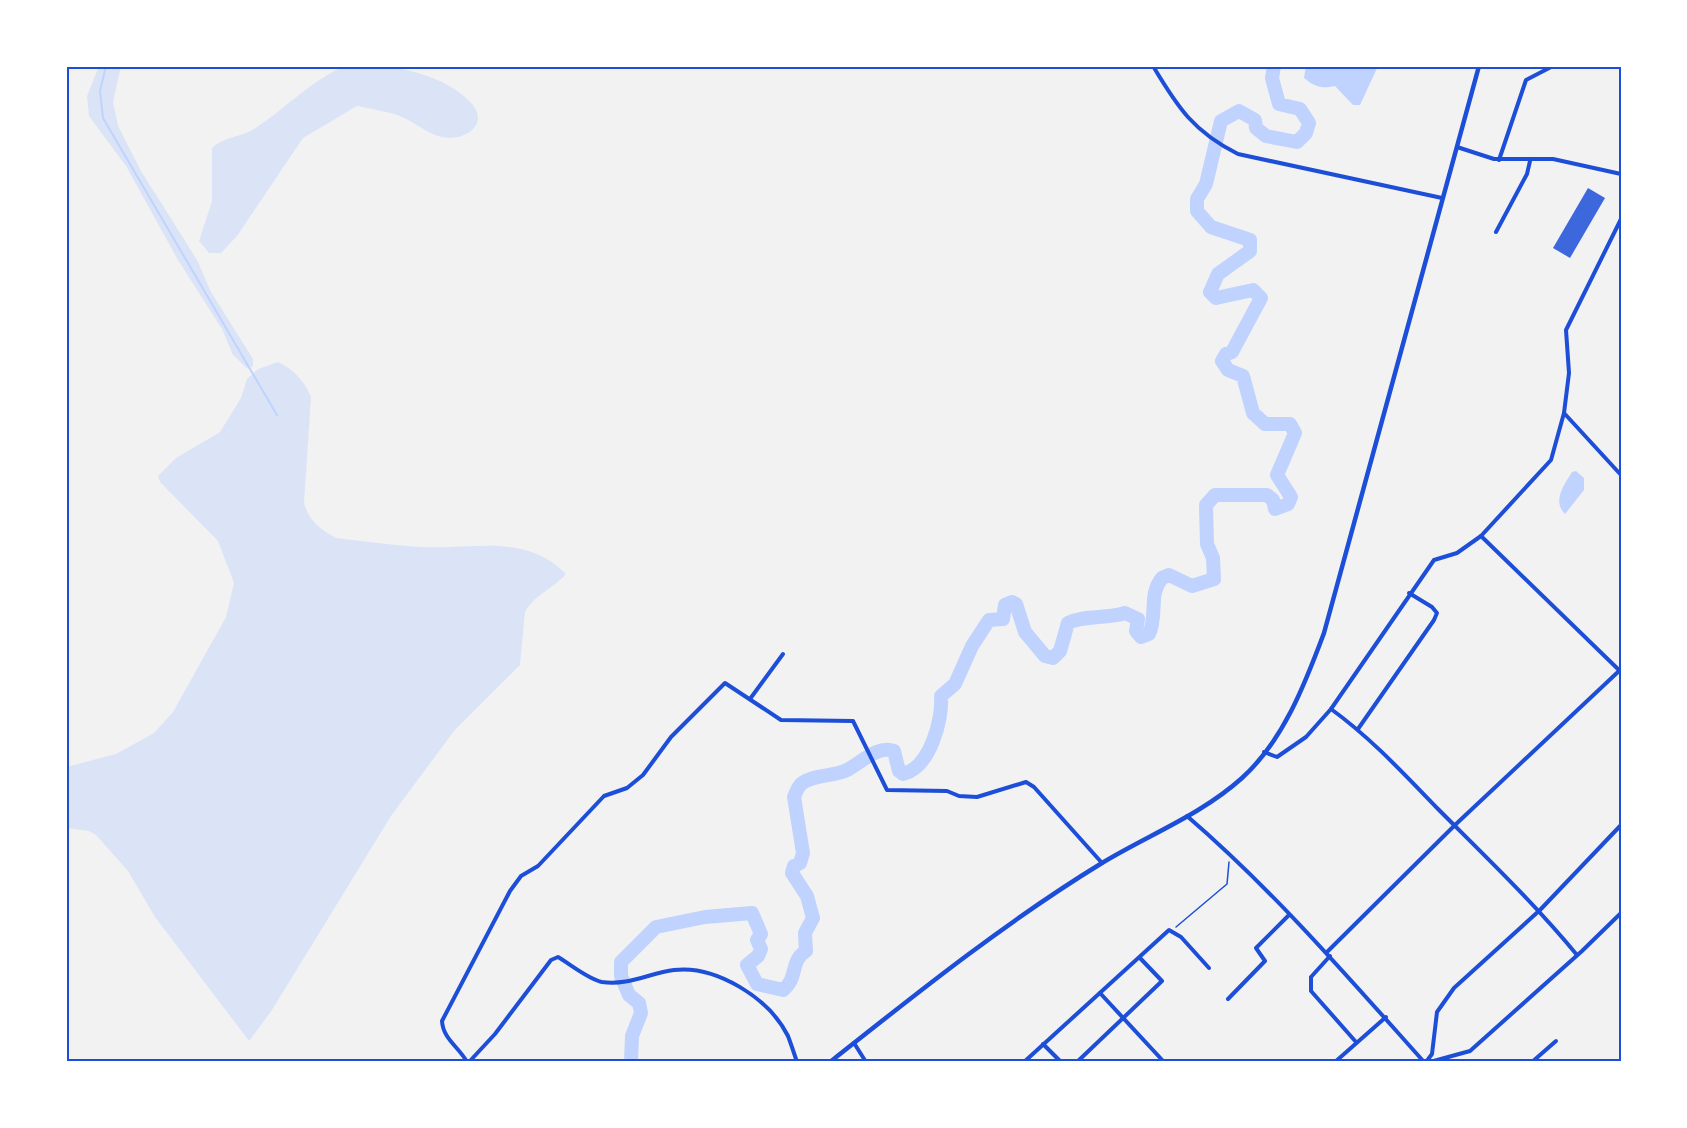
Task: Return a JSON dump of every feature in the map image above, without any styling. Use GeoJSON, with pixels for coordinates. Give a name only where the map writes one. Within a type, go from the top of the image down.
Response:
{"type":"FeatureCollection","features":[{"type":"Feature","properties":{"kind":"street"},"geometry":{"type":"LineString","coordinates":[[1153,66],[1189,122],[1221,146],[1239,154],[1442,198]]}},
{"type":"Feature","properties":{"kind":"street"},"geometry":{"type":"LineString","coordinates":[[830,1062],[1020,918],[1102,863],[1187,816],[1243,777],[1279,732],[1305,684],[1324,633],[1479,66]]}},
{"type":"Feature","properties":{"kind":"street"},"geometry":{"type":"LineString","coordinates":[[1499,160],[1526,80],[1553,66]]}},
{"type":"Feature","properties":{"kind":"street"},"geometry":{"type":"LineString","coordinates":[[1456,147],[1499,160],[1553,159],[1621,174]]}},
{"type":"Feature","properties":{"kind":"street"},"geometry":{"type":"LineString","coordinates":[[1496,232],[1527,174],[1530,161]]}},
{"type":"Feature","properties":{"kind":"street"},"geometry":{"type":"LineString","coordinates":[[1264,752],[1277,757],[1306,737],[1331,709],[1434,560],[1456,553],[1481,536],[1551,460],[1564,413],[1569,373],[1566,330],[1621,219]]}},
{"type":"Feature","properties":{"kind":"street"},"geometry":{"type":"LineString","coordinates":[[1564,413],[1621,475]]}},
{"type":"Feature","properties":{"kind":"street"},"geometry":{"type":"LineString","coordinates":[[1356,1042],[1311,992],[1311,977],[1329,954],[1455,825],[1620,672],[1481,536]]}},
{"type":"Feature","properties":{"kind":"street"},"geometry":{"type":"LineString","coordinates":[[1358,729],[1437,614],[1432,607],[1410,592]]}},
{"type":"Feature","properties":{"kind":"street"},"geometry":{"type":"LineString","coordinates":[[750,699],[783,654]]}},
{"type":"Feature","properties":{"kind":"street"},"geometry":{"type":"LineString","coordinates":[[797,1062],[787,1035],[769,1012],[732,981],[719,975],[685,970],[673,970],[628,981],[601,982],[558,957],[551,960],[495,1034],[468,1062],[449,1041],[442,1028],[442,1021],[510,891],[522,876],[538,866],[604,796],[627,788],[643,775],[670,737],[724,683],[781,720],[853,721],[887,790],[947,791],[959,796],[977,797],[1026,782],[1034,787],[1102,863]]}},
{"type":"Feature","properties":{"kind":"street"},"geometry":{"type":"LineString","coordinates":[[1331,709],[1358,729],[1455,825],[1540,910],[1578,955]]}},
{"type":"Feature","properties":{"kind":"street"},"geometry":{"type":"LineString","coordinates":[[1187,816],[1230,854],[1329,954],[1425,1062],[1432,1054],[1437,1012],[1454,988],[1540,910],[1621,825]]}},
{"type":"Feature","properties":{"kind":"street"},"geometry":{"type":"LineString","coordinates":[[1430,1062],[1470,1051],[1578,955],[1621,913]]}},
{"type":"Feature","properties":{"kind":"street"},"geometry":{"type":"LineString","coordinates":[[1228,999],[1265,962],[1256,948],[1289,915]]}},
{"type":"Feature","properties":{"kind":"street"},"geometry":{"type":"LineString","coordinates":[[1024,1062],[1169,930],[1181,937],[1209,968]]}},
{"type":"Feature","properties":{"kind":"street"},"geometry":{"type":"LineString","coordinates":[[1077,1062],[1162,981],[1140,958]]}},
{"type":"Feature","properties":{"kind":"street"},"geometry":{"type":"LineString","coordinates":[[1100,993],[1164,1062]]}},
{"type":"Feature","properties":{"kind":"street"},"geometry":{"type":"LineString","coordinates":[[1335,1062],[1386,1017]]}},
{"type":"Feature","properties":{"kind":"street"},"geometry":{"type":"LineString","coordinates":[[1532,1062],[1556,1041]]}},
{"type":"Feature","properties":{"kind":"street"},"geometry":{"type":"LineString","coordinates":[[854,1043],[866,1062]]}},
{"type":"Feature","properties":{"kind":"street"},"geometry":{"type":"LineString","coordinates":[[1043,1044],[1061,1062]]}},
{"type":"Feature","properties":{"kind":"path"},"geometry":{"type":"LineString","coordinates":[[1171,932],[1227,884],[1230,854]]}},
{"type":"Feature","properties":{"kind":"shaded area"},"geometry":{"type":"Polygon","coordinates":[[[99,66],[121,66],[113,102],[118,126],[141,171],[197,260],[211,292],[253,359],[253,366],[248,369],[233,355],[222,329],[178,260],[126,166],[89,116],[87,96],[99,66]]]}},
{"type":"Feature","properties":{"kind":"shaded area"},"geometry":{"type":"Polygon","coordinates":[[[345,66],[402,69],[440,81],[460,93],[473,105],[477,112],[476,124],[473,129],[462,136],[441,137],[397,115],[357,106],[303,138],[237,236],[221,253],[209,253],[199,241],[212,201],[212,148],[223,141],[251,131],[311,86],[345,66]]]}},
{"type":"Feature","properties":{"kind":"shaded area"},"geometry":{"type":"Polygon","coordinates":[[[278,362],[298,376],[311,397],[304,503],[312,520],[325,531],[336,538],[410,546],[515,548],[533,552],[550,561],[566,574],[534,601],[525,612],[520,665],[454,731],[391,816],[272,1010],[249,1041],[155,917],[128,871],[96,835],[89,831],[66,828],[66,767],[116,754],[154,733],[173,712],[226,617],[234,583],[218,541],[160,482],[158,476],[176,458],[220,432],[241,398],[247,379],[258,369],[278,362]]]}},
{"type":"Feature","properties":{"kind":"water"},"geometry":{"type":"Polygon","coordinates":[[[1306,66],[1378,66],[1360,105],[1353,105],[1335,86],[1319,86],[1304,78],[1306,66]]]}},
{"type":"Feature","properties":{"kind":"water"},"geometry":{"type":"Polygon","coordinates":[[[1576,471],[1584,478],[1584,490],[1565,514],[1559,504],[1559,498],[1572,472],[1576,471]]]}},
{"type":"Feature","properties":{"kind":"building"},"geometry":{"type":"Polygon","coordinates":[[[1588,188],[1605,198],[1570,258],[1553,248],[1588,188]]]}},
{"type":"Feature","properties":{"kind":"waterway"},"geometry":{"type":"LineString","coordinates":[[106,66],[100,91],[103,118],[277,415]]}},
{"type":"Feature","properties":{"kind":"waterway"},"geometry":{"type":"LineString","coordinates":[[631,1062],[632,1036],[641,1013],[639,1003],[629,995],[621,976],[621,962],[656,927],[705,917],[752,913],[761,934],[757,940],[761,949],[758,956],[747,965],[757,984],[783,990],[788,986],[798,959],[806,951],[805,933],[813,918],[807,896],[792,873],[794,866],[800,863],[803,853],[794,797],[798,788],[811,779],[847,770],[881,750],[894,751],[899,771],[903,774],[921,763],[937,729],[941,696],[955,684],[972,646],[989,620],[1003,619],[1005,605],[1012,602],[1016,604],[1025,632],[1045,656],[1053,658],[1060,651],[1068,623],[1081,619],[1125,613],[1138,619],[1136,631],[1141,637],[1149,634],[1152,627],[1155,591],[1162,578],[1169,575],[1192,586],[1214,579],[1213,558],[1207,544],[1206,505],[1215,495],[1267,495],[1273,500],[1275,509],[1288,504],[1291,497],[1277,475],[1295,433],[1290,424],[1265,424],[1253,413],[1243,376],[1228,370],[1222,361],[1226,354],[1232,352],[1261,298],[1253,290],[1216,298],[1210,292],[1218,274],[1250,251],[1250,240],[1211,227],[1197,211],[1197,199],[1206,184],[1221,121],[1239,111],[1255,120],[1256,128],[1266,136],[1297,142],[1306,133],[1309,123],[1300,109],[1279,104],[1272,78],[1274,66]]}}]}
